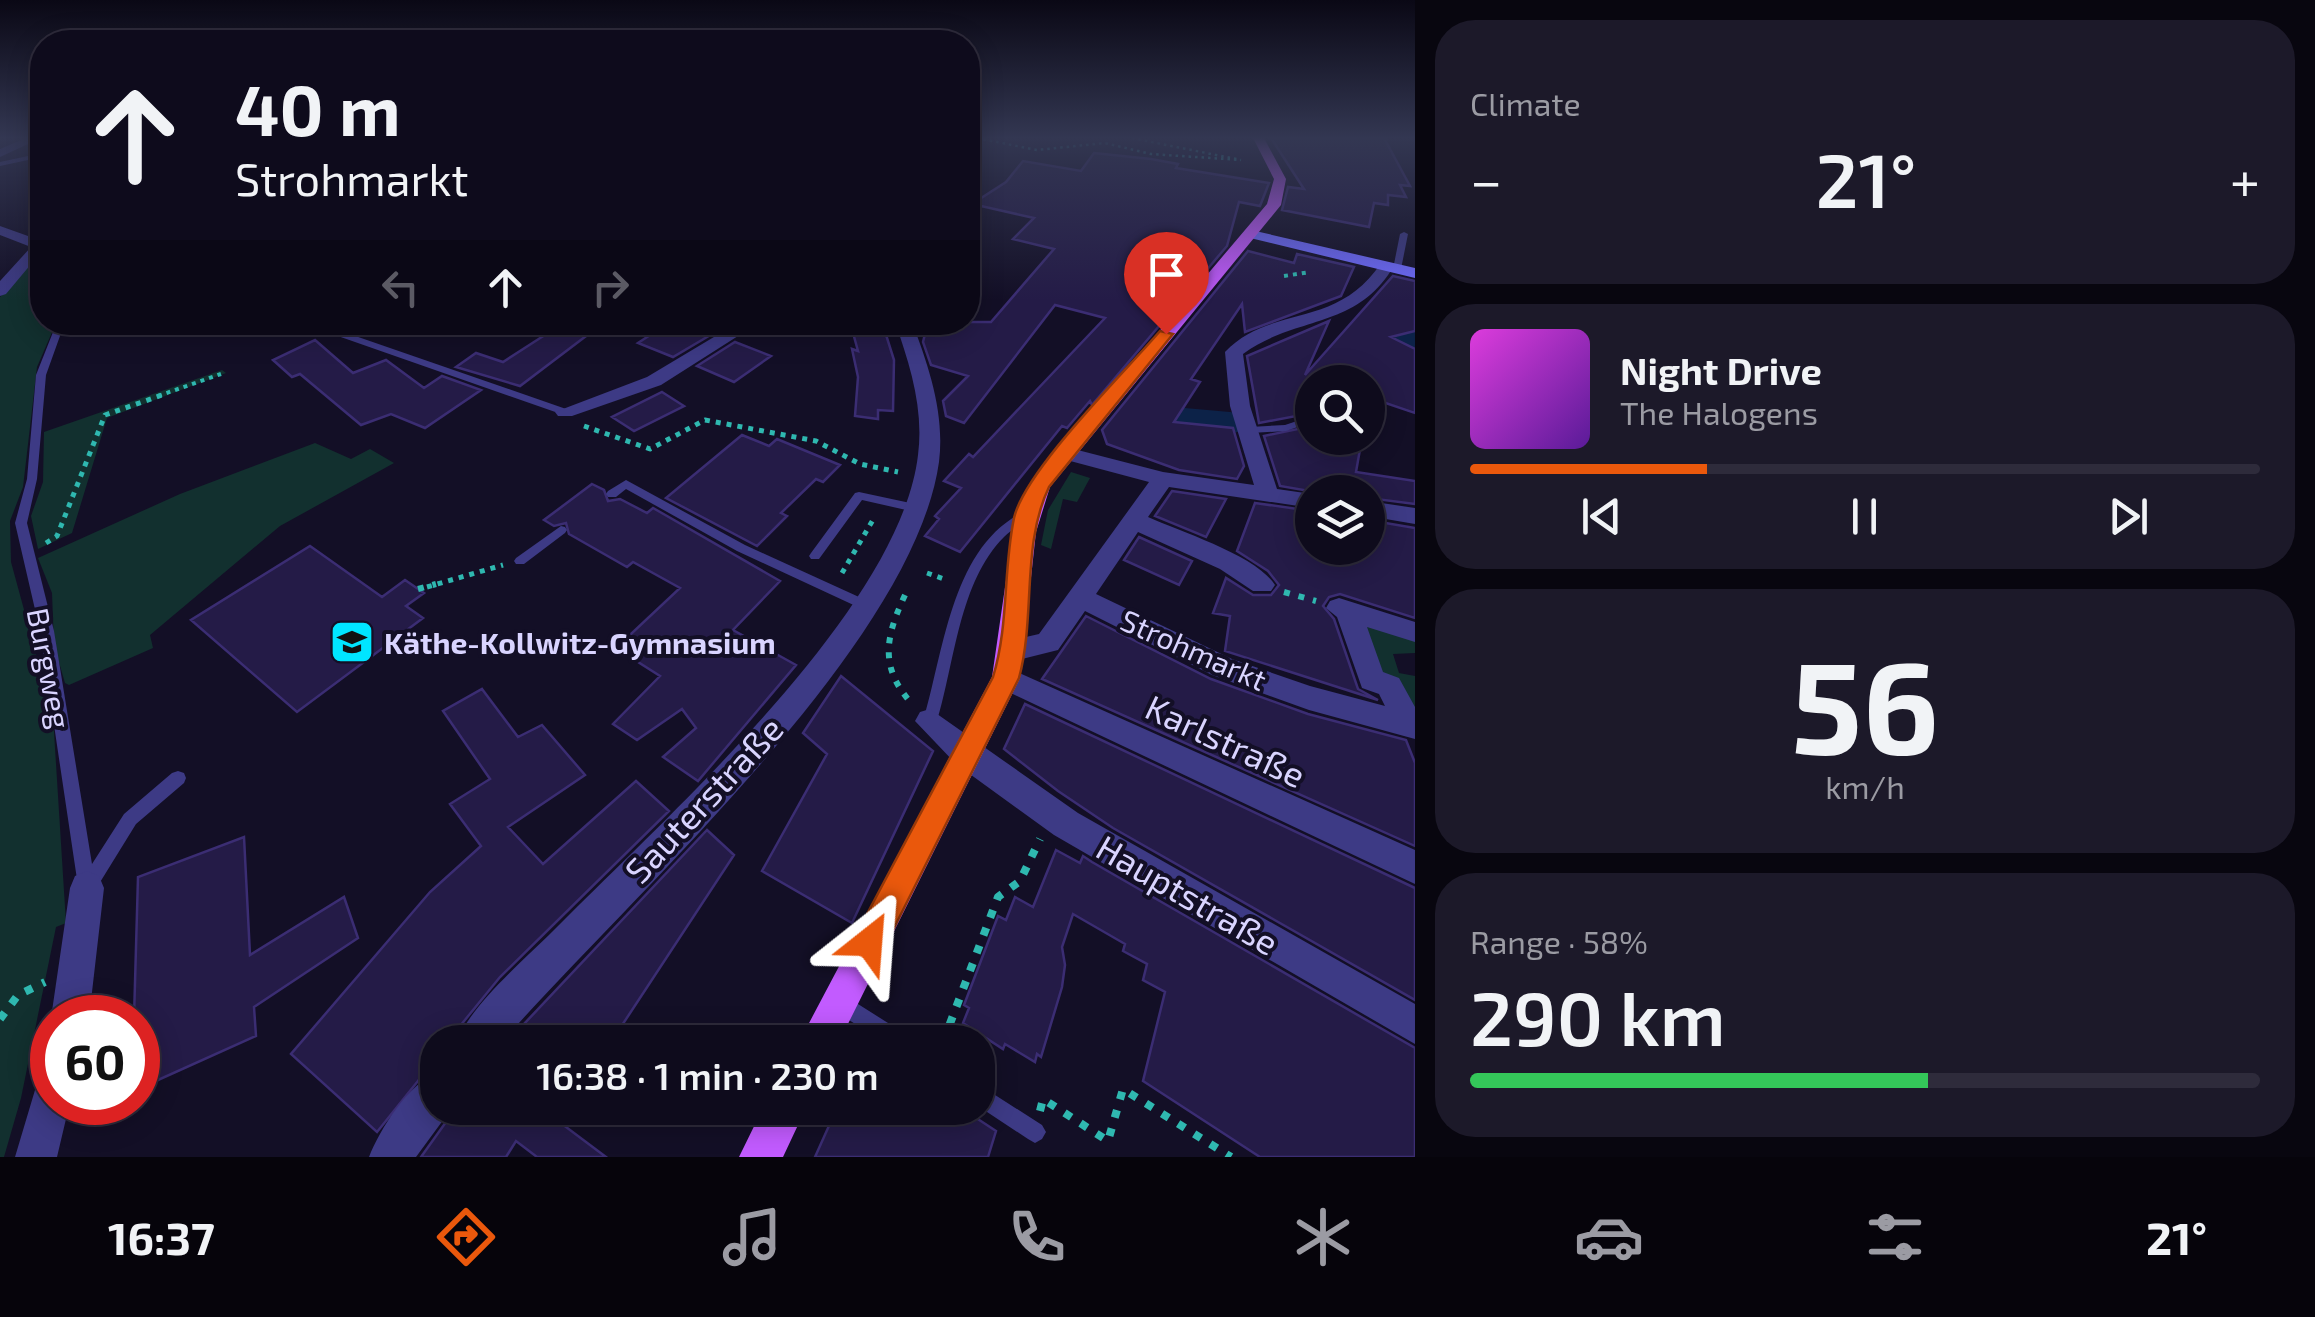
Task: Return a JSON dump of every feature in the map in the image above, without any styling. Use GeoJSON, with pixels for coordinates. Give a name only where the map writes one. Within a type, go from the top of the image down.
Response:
{"type":"FeatureCollection","features":[{"type":"Feature","properties":{"kind":"main road"},"geometry":{"type":"LineString","coordinates":[[827,1025],[1010,664],[1025,515],[1040,485],[1251,234],[1279,192]]}},
{"type":"Feature","properties":{"kind":"main road"},"geometry":{"type":"LineString","coordinates":[[1251,234],[1415,273]]}},
{"type":"Feature","properties":{"kind":"main road"},"geometry":{"type":"LineString","coordinates":[[760,1157],[776,1125]]}},
{"type":"Feature","properties":{"kind":"street"},"geometry":{"type":"LineString","coordinates":[[0,230],[30,242]]}},
{"type":"Feature","properties":{"kind":"street"},"geometry":{"type":"LineString","coordinates":[[0,291],[30,258]]}},
{"type":"Feature","properties":{"kind":"street"},"geometry":{"type":"LineString","coordinates":[[1268,494],[1250,430],[1238,407],[1234,352],[1248,338],[1350,305],[1392,267]]}},
{"type":"Feature","properties":{"kind":"street"},"geometry":{"type":"LineString","coordinates":[[565,412],[596,405],[654,381],[730,335]]}},
{"type":"Feature","properties":{"kind":"street","name":"Sauterstraße"},"geometry":{"type":"LineString","coordinates":[[491,1025],[562,946],[738,769],[865,605],[904,536],[925,476],[930,429],[921,369],[909,335]]}},
{"type":"Feature","properties":{"kind":"street"},"geometry":{"type":"LineString","coordinates":[[1066,453],[1163,479],[1295,498]]}},
{"type":"Feature","properties":{"kind":"street","name":"Strohmarkt"},"geometry":{"type":"LineString","coordinates":[[1010,664],[1048,643],[1163,479]]}},
{"type":"Feature","properties":{"kind":"street"},"geometry":{"type":"LineString","coordinates":[[1385,512],[1415,516]]}},
{"type":"Feature","properties":{"kind":"street"},"geometry":{"type":"LineString","coordinates":[[1133,520],[1229,563],[1262,585]]}},
{"type":"Feature","properties":{"kind":"street","name":"Strohmarkt"},"geometry":{"type":"LineString","coordinates":[[1080,597],[1222,667],[1309,698],[1412,725]]}},
{"type":"Feature","properties":{"kind":"street"},"geometry":{"type":"LineString","coordinates":[[1341,608],[1415,632]]}},
{"type":"Feature","properties":{"kind":"street"},"geometry":{"type":"LineString","coordinates":[[1341,608],[1372,680],[1389,686],[1412,725]]}},
{"type":"Feature","properties":{"kind":"street","name":"Karlstraße"},"geometry":{"type":"LineString","coordinates":[[1010,664],[1415,866]]}},
{"type":"Feature","properties":{"kind":"street"},"geometry":{"type":"LineString","coordinates":[[930,721],[967,754]]}},
{"type":"Feature","properties":{"kind":"street","name":"Hauptstraße"},"geometry":{"type":"LineString","coordinates":[[967,754],[1052,814],[1415,1024]]}},
{"type":"Feature","properties":{"kind":"street","name":"Burgweg"},"geometry":{"type":"LineString","coordinates":[[73,995],[87,888]]}},
{"type":"Feature","properties":{"kind":"street"},"geometry":{"type":"LineString","coordinates":[[390,1157],[420,1116]]}},
{"type":"Feature","properties":{"kind":"street"},"geometry":{"type":"LineString","coordinates":[[36,1157],[44,1125]]}},
{"type":"Feature","properties":{"kind":"lane"},"geometry":{"type":"LineString","coordinates":[[1392,267],[1404,234]]}},
{"type":"Feature","properties":{"kind":"lane","name":"Burgweg"},"geometry":{"type":"LineString","coordinates":[[56,335],[41,375],[32,479],[21,523],[47,631],[87,888]]}},
{"type":"Feature","properties":{"kind":"lane"},"geometry":{"type":"LineString","coordinates":[[344,335],[565,412]]}},
{"type":"Feature","properties":{"kind":"lane"},"geometry":{"type":"LineString","coordinates":[[1250,430],[1295,425]]}},
{"type":"Feature","properties":{"kind":"lane"},"geometry":{"type":"LineString","coordinates":[[612,494],[626,484],[741,548],[865,605]]}},
{"type":"Feature","properties":{"kind":"lane"},"geometry":{"type":"LineString","coordinates":[[815,556],[859,496],[915,508]]}},
{"type":"Feature","properties":{"kind":"lane"},"geometry":{"type":"LineString","coordinates":[[930,721],[974,562],[1001,529],[1025,515]]}},
{"type":"Feature","properties":{"kind":"lane"},"geometry":{"type":"LineString","coordinates":[[520,561],[561,530]]}},
{"type":"Feature","properties":{"kind":"lane"},"geometry":{"type":"LineString","coordinates":[[87,888],[130,819],[178,778]]}},
{"type":"Feature","properties":{"kind":"lane"},"geometry":{"type":"LineString","coordinates":[[839,1002],[874,1025]]}},
{"type":"Feature","properties":{"kind":"lane"},"geometry":{"type":"LineString","coordinates":[[995,1105],[1035,1132]]}},
{"type":"Feature","properties":{"kind":"path"},"geometry":{"type":"LineString","coordinates":[[1284,276],[1310,272]]}},
{"type":"Feature","properties":{"kind":"path"},"geometry":{"type":"LineString","coordinates":[[45,544],[58,536],[105,415],[221,374]]}},
{"type":"Feature","properties":{"kind":"path"},"geometry":{"type":"LineString","coordinates":[[598,433],[650,449],[704,420],[816,441],[860,464],[902,473]]}},
{"type":"Feature","properties":{"kind":"path"},"geometry":{"type":"LineString","coordinates":[[842,574],[875,516]]}},
{"type":"Feature","properties":{"kind":"path"},"geometry":{"type":"LineString","coordinates":[[418,589],[520,561]]}},
{"type":"Feature","properties":{"kind":"path"},"geometry":{"type":"LineString","coordinates":[[911,583],[886,634],[888,672],[898,690],[930,721]]}},
{"type":"Feature","properties":{"kind":"path"},"geometry":{"type":"LineString","coordinates":[[1262,585],[1341,608]]}},
{"type":"Feature","properties":{"kind":"path"},"geometry":{"type":"LineString","coordinates":[[949,1025],[998,897],[1020,881],[1052,814]]}},
{"type":"Feature","properties":{"kind":"path"},"geometry":{"type":"LineString","coordinates":[[0,1019],[10,1000],[26,987]]}},
{"type":"Feature","properties":{"kind":"path"},"geometry":{"type":"LineString","coordinates":[[1035,1132],[1043,1099],[1108,1141],[1123,1089],[1231,1157]]}},
{"type":"Feature","properties":{"kind":"green space"},"geometry":{"type":"Polygon","coordinates":[[[30,265],[30,335],[51,335],[37,367],[23,487],[10,521],[11,562],[53,716],[66,923],[56,927],[42,995],[30,995],[30,1054],[4,1157],[0,1157],[0,297],[30,265]]]}},
{"type":"Feature","properties":{"kind":"green space"},"geometry":{"type":"Polygon","coordinates":[[[222,370],[226,373],[107,418],[72,533],[38,549],[31,516],[43,482],[44,432],[222,370]]]}},
{"type":"Feature","properties":{"kind":"green space"},"geometry":{"type":"Polygon","coordinates":[[[315,443],[351,459],[370,449],[394,463],[280,526],[150,635],[153,648],[69,685],[65,683],[54,645],[52,593],[38,558],[180,494],[315,443]]]}},
{"type":"Feature","properties":{"kind":"green space"},"geometry":{"type":"Polygon","coordinates":[[[1071,472],[1090,478],[1077,502],[1063,499],[1051,549],[1041,545],[1048,510],[1071,472]]]}},
{"type":"Feature","properties":{"kind":"green space"},"geometry":{"type":"Polygon","coordinates":[[[1354,615],[1415,634],[1415,653],[1393,654],[1399,673],[1415,676],[1415,714],[1377,679],[1354,615]]]}},
{"type":"Feature","properties":{"kind":"building"},"geometry":{"type":"Polygon","coordinates":[[[991,192],[1265,192],[1260,206],[1239,202],[1227,246],[1092,405],[1090,401],[1067,428],[1062,426],[960,552],[925,536],[939,519],[935,516],[961,488],[944,481],[969,454],[973,457],[1105,318],[1055,305],[964,423],[946,416],[943,401],[968,376],[931,365],[923,342],[925,335],[980,335],[980,322],[991,322],[1054,249],[1013,239],[1034,218],[980,206],[980,199],[991,192]]]}},
{"type":"Feature","properties":{"kind":"building"},"geometry":{"type":"Polygon","coordinates":[[[1287,192],[1403,192],[1406,197],[1388,195],[1388,205],[1374,203],[1369,227],[1282,210],[1287,192]]]}},
{"type":"Feature","properties":{"kind":"building"},"geometry":{"type":"Polygon","coordinates":[[[1248,251],[1294,263],[1297,254],[1354,267],[1341,296],[1245,332],[1242,304],[1191,379],[1200,382],[1174,422],[1233,428],[1244,466],[1237,479],[1179,470],[1107,444],[1102,430],[1248,251]]]}},
{"type":"Feature","properties":{"kind":"building"},"geometry":{"type":"Polygon","coordinates":[[[1393,276],[1415,281],[1415,331],[1391,337],[1415,349],[1415,413],[1385,403],[1385,365],[1314,365],[1393,276]]]}},
{"type":"Feature","properties":{"kind":"building"},"geometry":{"type":"Polygon","coordinates":[[[1329,321],[1309,365],[1295,365],[1295,416],[1259,423],[1247,356],[1329,321]]]}},
{"type":"Feature","properties":{"kind":"building"},"geometry":{"type":"Polygon","coordinates":[[[545,335],[587,335],[520,386],[456,367],[476,353],[503,362],[545,335]]]}},
{"type":"Feature","properties":{"kind":"building"},"geometry":{"type":"Polygon","coordinates":[[[650,335],[710,335],[673,357],[638,343],[650,335]]]}},
{"type":"Feature","properties":{"kind":"building"},"geometry":{"type":"Polygon","coordinates":[[[854,335],[886,335],[894,360],[893,411],[878,410],[878,419],[855,416],[858,377],[852,349],[858,351],[854,335]]]}},
{"type":"Feature","properties":{"kind":"building"},"geometry":{"type":"Polygon","coordinates":[[[315,340],[353,373],[386,360],[424,388],[442,376],[481,390],[425,428],[391,414],[361,425],[300,374],[292,377],[273,360],[315,340]]]}},
{"type":"Feature","properties":{"kind":"building"},"geometry":{"type":"Polygon","coordinates":[[[735,342],[771,356],[734,382],[697,366],[735,342]]]}},
{"type":"Feature","properties":{"kind":"building"},"geometry":{"type":"Polygon","coordinates":[[[662,392],[684,406],[634,431],[612,417],[662,392]]]}},
{"type":"Feature","properties":{"kind":"building"},"geometry":{"type":"Polygon","coordinates":[[[1295,430],[1295,455],[1359,455],[1356,472],[1376,475],[1295,475],[1295,489],[1280,486],[1264,436],[1295,430]]]}},
{"type":"Feature","properties":{"kind":"building"},"geometry":{"type":"Polygon","coordinates":[[[742,435],[769,446],[777,439],[840,465],[823,482],[816,479],[781,513],[787,516],[757,546],[666,498],[742,435]]]}},
{"type":"Feature","properties":{"kind":"building"},"geometry":{"type":"Polygon","coordinates":[[[1385,476],[1415,481],[1415,504],[1385,500],[1385,476]]]}},
{"type":"Feature","properties":{"kind":"building"},"geometry":{"type":"Polygon","coordinates":[[[592,484],[604,490],[608,501],[620,499],[647,513],[653,508],[780,581],[733,630],[796,665],[698,781],[663,757],[696,728],[682,709],[637,740],[613,724],[660,676],[616,648],[680,588],[633,562],[627,567],[569,534],[566,523],[554,526],[544,520],[592,484]]]}},
{"type":"Feature","properties":{"kind":"building"},"geometry":{"type":"Polygon","coordinates":[[[1172,491],[1226,499],[1206,537],[1155,516],[1172,491]]]}},
{"type":"Feature","properties":{"kind":"building"},"geometry":{"type":"Polygon","coordinates":[[[1255,503],[1295,509],[1295,565],[1385,565],[1385,523],[1415,528],[1415,618],[1340,594],[1329,597],[1323,606],[1334,619],[1358,689],[1378,700],[1225,651],[1230,616],[1213,613],[1226,578],[1253,595],[1271,595],[1279,585],[1268,571],[1237,551],[1255,503]]]}},
{"type":"Feature","properties":{"kind":"building"},"geometry":{"type":"Polygon","coordinates":[[[1139,537],[1192,561],[1179,585],[1124,560],[1139,537]]]}},
{"type":"Feature","properties":{"kind":"building"},"geometry":{"type":"Polygon","coordinates":[[[310,546],[382,597],[405,580],[424,593],[406,606],[423,618],[297,712],[191,620],[310,546]]]}},
{"type":"Feature","properties":{"kind":"building"},"geometry":{"type":"Polygon","coordinates":[[[1086,616],[1211,679],[1308,714],[1406,740],[1415,763],[1415,846],[1042,679],[1086,616]]]}},
{"type":"Feature","properties":{"kind":"building"},"geometry":{"type":"Polygon","coordinates":[[[841,676],[933,751],[852,923],[762,871],[827,754],[803,733],[841,676]]]}},
{"type":"Feature","properties":{"kind":"building"},"geometry":{"type":"Polygon","coordinates":[[[482,689],[518,737],[542,725],[585,775],[508,827],[543,864],[636,781],[669,811],[500,977],[461,1025],[420,1025],[420,1078],[377,1132],[291,1054],[430,892],[481,846],[450,804],[490,779],[443,711],[482,689]]]}},
{"type":"Feature","properties":{"kind":"building"},"geometry":{"type":"Polygon","coordinates":[[[1025,704],[1415,888],[1415,1000],[1113,828],[1058,791],[1004,749],[1025,704]]]}},
{"type":"Feature","properties":{"kind":"building"},"geometry":{"type":"Polygon","coordinates":[[[707,830],[734,855],[622,1025],[523,1025],[707,830]]]}},
{"type":"Feature","properties":{"kind":"building"},"geometry":{"type":"Polygon","coordinates":[[[244,837],[250,955],[344,897],[358,938],[254,1007],[256,1036],[160,1079],[160,995],[135,995],[138,877],[244,837]]]}},
{"type":"Feature","properties":{"kind":"building"},"geometry":{"type":"Polygon","coordinates":[[[1056,850],[1080,863],[1083,856],[1415,1048],[1415,1157],[1260,1157],[1143,1081],[1165,992],[1143,980],[1147,964],[1123,951],[1125,944],[1073,914],[1062,947],[1062,987],[1041,1057],[1037,1054],[1035,1062],[1005,1044],[1003,1049],[995,1044],[995,1025],[963,1023],[969,1008],[964,1005],[998,916],[1006,920],[1015,897],[1033,907],[1056,850]]]}},
{"type":"Feature","properties":{"kind":"building"},"geometry":{"type":"Polygon","coordinates":[[[444,1125],[563,1125],[606,1157],[537,1157],[516,1141],[506,1157],[421,1157],[444,1125]]]}},
{"type":"Feature","properties":{"kind":"building"},"geometry":{"type":"Polygon","coordinates":[[[829,1125],[987,1125],[996,1131],[988,1157],[815,1157],[829,1125]]]}},
{"type":"Feature","properties":{"kind":"waterway"},"geometry":{"type":"LineString","coordinates":[[1393,331],[1415,340]]}},
{"type":"Feature","properties":{"kind":"waterway"},"geometry":{"type":"LineString","coordinates":[[1372,356],[1415,342]]}},
{"type":"Feature","properties":{"kind":"waterway"},"geometry":{"type":"LineString","coordinates":[[1144,424],[1151,418],[1226,422]]}},
{"type":"Feature","properties":{"kind":"waterway"},"geometry":{"type":"LineString","coordinates":[[1197,424],[1200,421]]}},
{"type":"Feature","properties":{"kind":"place","name":"Käthe-Kollwitz-Gymnasium"},"geometry":{"type":"Point","coordinates":[352,642]}},
{"type":"Feature","properties":{"kind":"route"},"geometry":{"type":"LineString","coordinates":[[869,942],[1006,678],[1014,650],[1025,515],[1040,485],[1166,334]]}}]}
